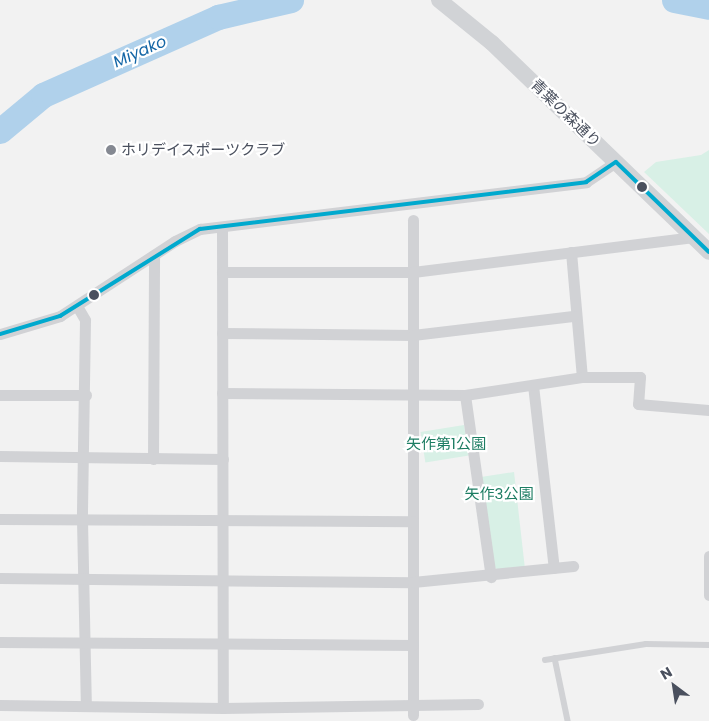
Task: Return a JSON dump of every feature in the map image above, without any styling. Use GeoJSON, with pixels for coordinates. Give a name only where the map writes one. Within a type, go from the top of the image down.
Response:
{"type":"FeatureCollection","features":[{"type":"Feature","properties":{"kind":"street","name":"青葉の森通り"},"geometry":{"type":"LineString","coordinates":[[439,0],[492,42],[709,252]]}},
{"type":"Feature","properties":{"kind":"street"},"geometry":{"type":"LineString","coordinates":[[0,334],[50,321],[77,306],[154,255],[200,229],[222,228],[586,182],[616,162]]}},
{"type":"Feature","properties":{"kind":"street"},"geometry":{"type":"LineString","coordinates":[[413,220],[414,710]]}},
{"type":"Feature","properties":{"kind":"street"},"geometry":{"type":"LineString","coordinates":[[222,228],[223,708]]}},
{"type":"Feature","properties":{"kind":"street"},"geometry":{"type":"LineString","coordinates":[[222,272],[413,272],[694,237]]}},
{"type":"Feature","properties":{"kind":"street"},"geometry":{"type":"LineString","coordinates":[[571,252],[574,316],[582,377]]}},
{"type":"Feature","properties":{"kind":"street"},"geometry":{"type":"LineString","coordinates":[[153,459],[154,255]]}},
{"type":"Feature","properties":{"kind":"street"},"geometry":{"type":"LineString","coordinates":[[77,306],[85,320],[86,395],[82,460],[82,520],[86,579],[86,706]]}},
{"type":"Feature","properties":{"kind":"street"},"geometry":{"type":"LineString","coordinates":[[222,332],[413,335],[574,316]]}},
{"type":"Feature","properties":{"kind":"street"},"geometry":{"type":"LineString","coordinates":[[222,394],[465,395],[582,377],[640,377],[638,404],[709,410]]}},
{"type":"Feature","properties":{"kind":"street"},"geometry":{"type":"LineString","coordinates":[[533,385],[554,568]]}},
{"type":"Feature","properties":{"kind":"street"},"geometry":{"type":"LineString","coordinates":[[0,395],[86,395]]}},
{"type":"Feature","properties":{"kind":"street"},"geometry":{"type":"LineString","coordinates":[[465,395],[492,577]]}},
{"type":"Feature","properties":{"kind":"street"},"geometry":{"type":"LineString","coordinates":[[0,456],[82,460],[223,459]]}},
{"type":"Feature","properties":{"kind":"street"},"geometry":{"type":"LineString","coordinates":[[0,519],[414,520]]}},
{"type":"Feature","properties":{"kind":"street"},"geometry":{"type":"LineString","coordinates":[[709,556],[709,595]]}},
{"type":"Feature","properties":{"kind":"street"},"geometry":{"type":"LineString","coordinates":[[0,578],[413,582],[492,577],[573,566]]}},
{"type":"Feature","properties":{"kind":"street"},"geometry":{"type":"LineString","coordinates":[[0,642],[414,645]]}},
{"type":"Feature","properties":{"kind":"street"},"geometry":{"type":"LineString","coordinates":[[0,706],[414,710],[478,704]]}},
{"type":"Feature","properties":{"kind":"lane"},"geometry":{"type":"LineString","coordinates":[[545,660],[646,644],[709,645]]}},
{"type":"Feature","properties":{"kind":"lane"},"geometry":{"type":"LineString","coordinates":[[555,658],[568,721]]}},
{"type":"Feature","properties":{"kind":"green space"},"geometry":{"type":"Polygon","coordinates":[[[709,150],[709,234],[644,172],[656,162],[701,155],[709,150]]]}},
{"type":"Feature","properties":{"kind":"green space","name":"矢作第1公園"},"geometry":{"type":"Polygon","coordinates":[[[464,425],[469,456],[425,463],[421,432],[464,425]]]}},
{"type":"Feature","properties":{"kind":"green space","name":"矢作3公園"},"geometry":{"type":"Polygon","coordinates":[[[514,472],[525,569],[500,572],[492,565],[481,477],[514,472]]]}},
{"type":"Feature","properties":{"kind":"waterway","name":"Miyako"},"geometry":{"type":"LineString","coordinates":[[0,131],[43,95],[218,17],[291,0]]}},
{"type":"Feature","properties":{"kind":"waterway"},"geometry":{"type":"LineString","coordinates":[[674,0],[709,7]]}},
{"type":"Feature","properties":{"kind":"transit line"},"geometry":{"type":"LineString","coordinates":[[616,162],[709,252]]}},
{"type":"Feature","properties":{"kind":"transit line"},"geometry":{"type":"LineString","coordinates":[[0,334],[60,316],[200,229],[586,182],[616,162]]}},
{"type":"Feature","properties":{"kind":"place","name":"ホリデイスポーツクラブ"},"geometry":{"type":"Point","coordinates":[111,150]}}]}
